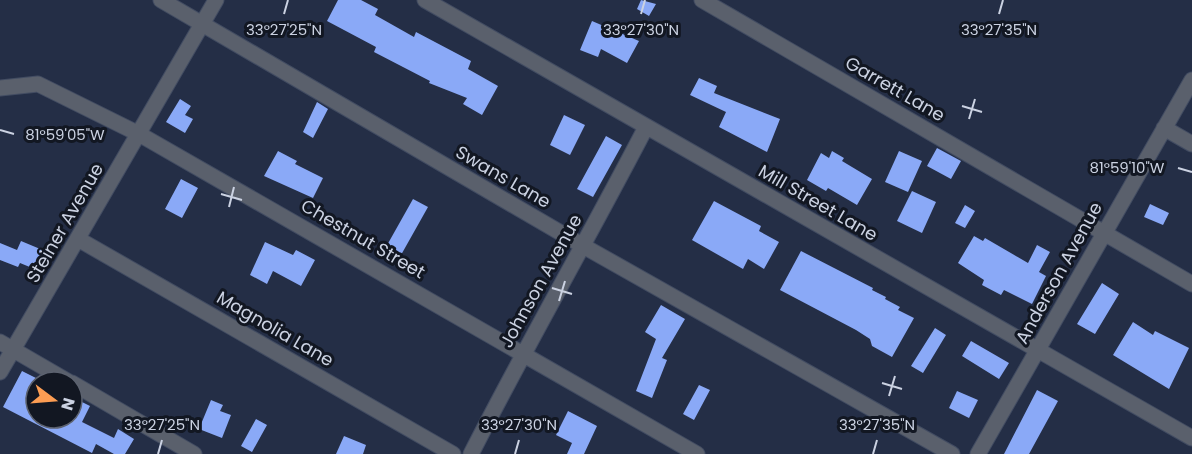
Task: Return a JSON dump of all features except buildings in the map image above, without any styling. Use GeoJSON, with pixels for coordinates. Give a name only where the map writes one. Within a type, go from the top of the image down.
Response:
{"type":"FeatureCollection","features":[{"type":"Feature","properties":{"kind":"street","name":"Swans Lane"},"geometry":{"type":"LineString","coordinates":[[161,0],[585,247],[952,454]]}},
{"type":"Feature","properties":{"kind":"street","name":"Steiner Avenue"},"geometry":{"type":"LineString","coordinates":[[0,372],[7,346],[78,238],[216,0]]}},
{"type":"Feature","properties":{"kind":"street","name":"Mill Street Lane"},"geometry":{"type":"LineString","coordinates":[[425,0],[1192,438]]}},
{"type":"Feature","properties":{"kind":"street","name":"Garrett Lane"},"geometry":{"type":"LineString","coordinates":[[702,0],[1192,284]]}},
{"type":"Feature","properties":{"kind":"street","name":"Anderson Avenue"},"geometry":{"type":"LineString","coordinates":[[978,454],[1192,80]]}},
{"type":"Feature","properties":{"kind":"street","name":"Chestnut Street"},"geometry":{"type":"LineString","coordinates":[[0,88],[38,84],[140,134],[697,454]]}},
{"type":"Feature","properties":{"kind":"street","name":"Johnson Avenue"},"geometry":{"type":"LineString","coordinates":[[471,454],[523,353],[585,247],[646,127]]}},
{"type":"Feature","properties":{"kind":"street"},"geometry":{"type":"LineString","coordinates":[[1164,128],[1192,144]]}},
{"type":"Feature","properties":{"kind":"street","name":"Magnolia Lane"},"geometry":{"type":"LineString","coordinates":[[78,238],[453,454]]}},
{"type":"Feature","properties":{"kind":"street"},"geometry":{"type":"LineString","coordinates":[[7,346],[49,370]]}},
{"type":"Feature","properties":{"kind":"street"},"geometry":{"type":"LineString","coordinates":[[84,391],[194,454]]}}]}
